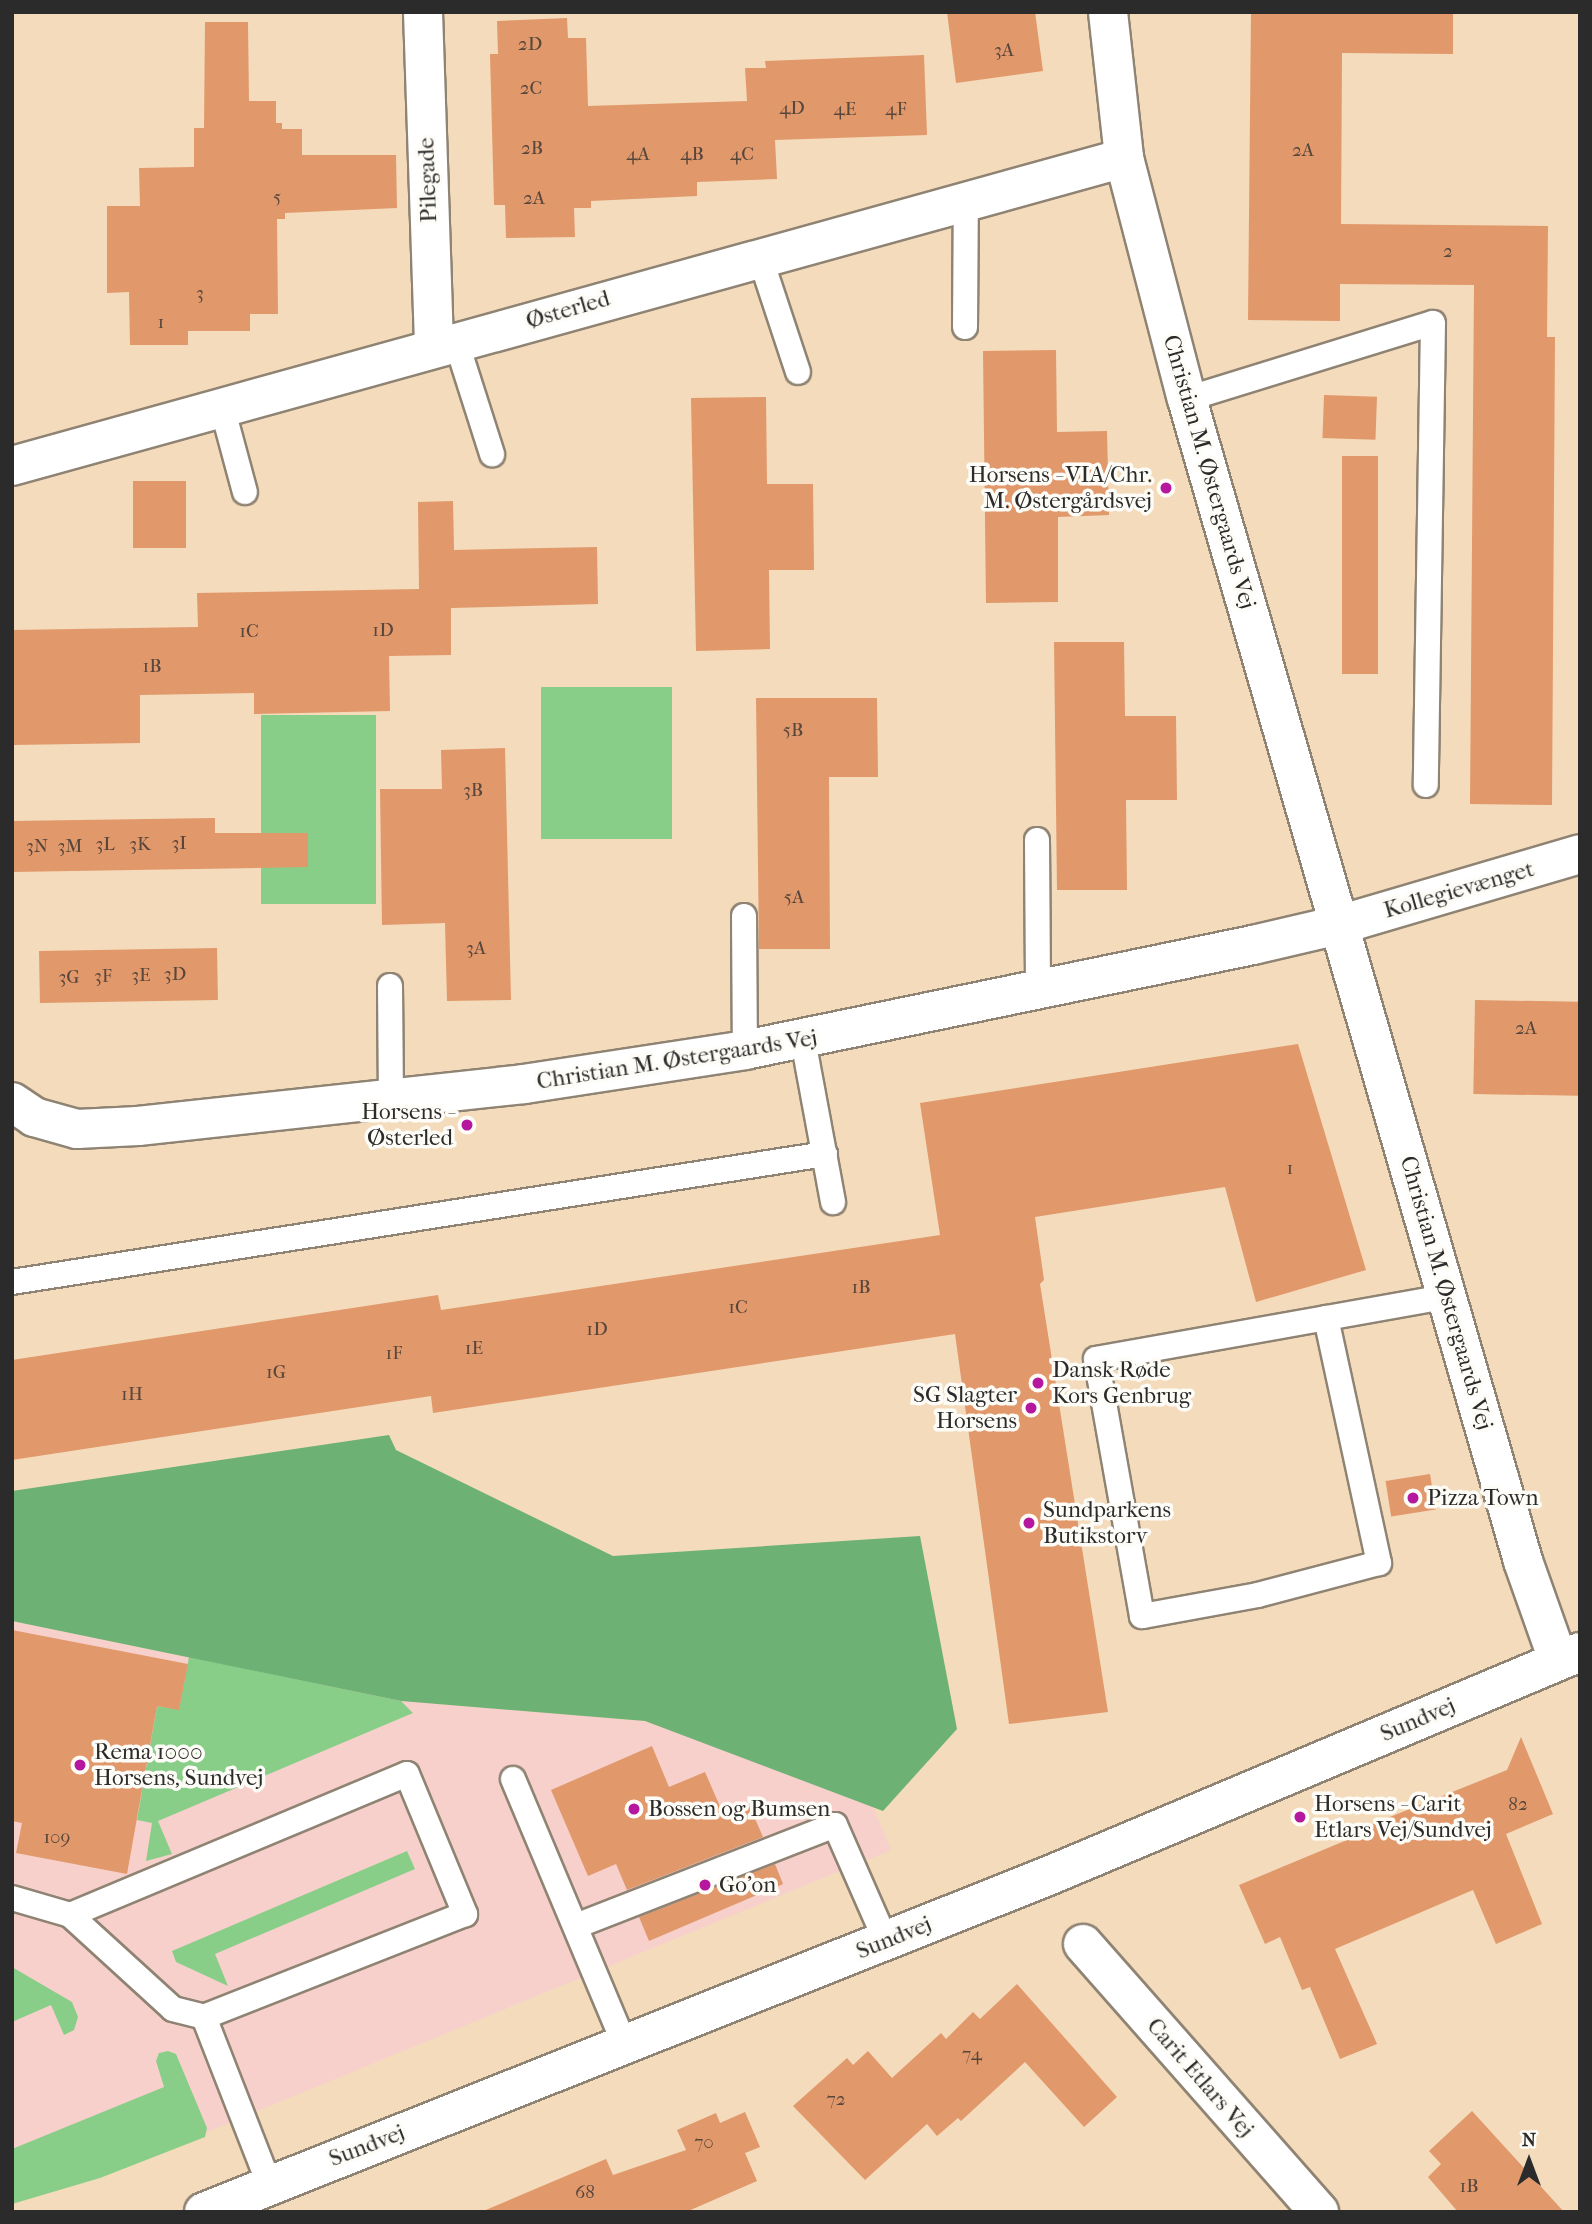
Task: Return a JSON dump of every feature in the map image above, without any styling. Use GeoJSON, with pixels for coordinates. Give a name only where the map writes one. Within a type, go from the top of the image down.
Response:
{"type":"FeatureCollection","features":[{"type":"Feature","properties":{"kind":"street","name":"Pilegade"},"geometry":{"type":"LineString","coordinates":[[423,12],[445,344]]}},
{"type":"Feature","properties":{"kind":"street","name":"Christian M. Østergaards Vej"},"geometry":{"type":"LineString","coordinates":[[1108,12],[1124,158],[1187,399],[1449,1296],[1523,1561],[1569,1656]]}},
{"type":"Feature","properties":{"kind":"street","name":"Østerled"},"geometry":{"type":"LineString","coordinates":[[12,466],[966,199],[1124,158]]}},
{"type":"Feature","properties":{"kind":"street","name":"Kollegievænget"},"geometry":{"type":"LineString","coordinates":[[1339,925],[1580,854]]}},
{"type":"Feature","properties":{"kind":"street","name":"Christian M. Østergaards Vej"},"geometry":{"type":"LineString","coordinates":[[12,1102],[34,1117],[77,1129],[391,1101],[803,1040],[1038,992],[1339,925]]}},
{"type":"Feature","properties":{"kind":"street","name":"Sundvej"},"geometry":{"type":"LineString","coordinates":[[204,2212],[886,1941],[1569,1656]]}},
{"type":"Feature","properties":{"kind":"street","name":"Carit Etlars Vej"},"geometry":{"type":"LineString","coordinates":[[1083,1944],[1319,2212]]}},
{"type":"Feature","properties":{"kind":"lane"},"geometry":{"type":"LineString","coordinates":[[965,327],[966,199]]}},
{"type":"Feature","properties":{"kind":"lane"},"geometry":{"type":"LineString","coordinates":[[760,257],[798,372]]}},
{"type":"Feature","properties":{"kind":"lane"},"geometry":{"type":"LineString","coordinates":[[1187,399],[1433,323],[1426,785]]}},
{"type":"Feature","properties":{"kind":"lane"},"geometry":{"type":"LineString","coordinates":[[445,344],[492,454]]}},
{"type":"Feature","properties":{"kind":"lane"},"geometry":{"type":"LineString","coordinates":[[222,407],[245,492]]}},
{"type":"Feature","properties":{"kind":"lane"},"geometry":{"type":"LineString","coordinates":[[1037,840],[1038,992]]}},
{"type":"Feature","properties":{"kind":"lane"},"geometry":{"type":"LineString","coordinates":[[744,916],[745,1050]]}},
{"type":"Feature","properties":{"kind":"lane"},"geometry":{"type":"LineString","coordinates":[[390,986],[391,1101]]}},
{"type":"Feature","properties":{"kind":"lane"},"geometry":{"type":"LineString","coordinates":[[803,1040],[833,1202]]}},
{"type":"Feature","properties":{"kind":"lane"},"geometry":{"type":"LineString","coordinates":[[12,1282],[825,1154]]}},
{"type":"Feature","properties":{"kind":"lane"},"geometry":{"type":"LineString","coordinates":[[1326,1318],[1379,1563],[1258,1595],[1142,1616],[1096,1359],[1449,1296]]}},
{"type":"Feature","properties":{"kind":"lane"},"geometry":{"type":"LineString","coordinates":[[12,1898],[69,1915],[173,2009],[204,2017],[465,1914],[407,1774],[69,1915]]}},
{"type":"Feature","properties":{"kind":"lane"},"geometry":{"type":"LineString","coordinates":[[513,1779],[625,2045]]}},
{"type":"Feature","properties":{"kind":"lane"},"geometry":{"type":"LineString","coordinates":[[576,1926],[835,1825],[886,1941]]}},
{"type":"Feature","properties":{"kind":"lane"},"geometry":{"type":"LineString","coordinates":[[204,2017],[269,2184]]}},
{"type":"Feature","properties":{"kind":"shaded area"},"geometry":{"type":"Polygon","coordinates":[[[12,1621],[401,1701],[645,1721],[871,1802],[891,1850],[185,2141],[12,2196],[12,1621]]]}},
{"type":"Feature","properties":{"kind":"green space"},"geometry":{"type":"Polygon","coordinates":[[[541,687],[672,687],[672,839],[541,839],[541,687]]]}},
{"type":"Feature","properties":{"kind":"green space"},"geometry":{"type":"Polygon","coordinates":[[[261,715],[376,715],[376,904],[261,904],[261,715]]]}},
{"type":"Feature","properties":{"kind":"green space"},"geometry":{"type":"Polygon","coordinates":[[[389,1435],[396,1450],[613,1556],[920,1536],[957,1729],[883,1811],[645,1721],[401,1701],[12,1621],[12,1491],[389,1435]]]}},
{"type":"Feature","properties":{"kind":"green space"},"geometry":{"type":"Polygon","coordinates":[[[189,1657],[401,1701],[413,1713],[158,1821],[172,1854],[146,1861],[152,1823],[137,1820],[157,1706],[179,1709],[189,1657]]]}},
{"type":"Feature","properties":{"kind":"green space"},"geometry":{"type":"Polygon","coordinates":[[[407,1851],[415,1869],[215,1954],[228,1986],[176,1962],[172,1951],[407,1851]]]}},
{"type":"Feature","properties":{"kind":"green space"},"geometry":{"type":"Polygon","coordinates":[[[12,1967],[72,2002],[78,2017],[74,2030],[64,2035],[51,2005],[12,2022],[12,1967]]]}},
{"type":"Feature","properties":{"kind":"green space"},"geometry":{"type":"Polygon","coordinates":[[[168,2051],[176,2054],[207,2128],[205,2137],[100,2178],[12,2204],[12,2149],[164,2087],[156,2061],[159,2053],[168,2051]]]}},
{"type":"Feature","properties":{"kind":"building"},"geometry":{"type":"Polygon","coordinates":[[[947,12],[1035,12],[1043,71],[956,83],[947,12]]]}},
{"type":"Feature","properties":{"kind":"building"},"geometry":{"type":"Polygon","coordinates":[[[1251,12],[1453,12],[1453,54],[1342,53],[1341,224],[1548,226],[1547,337],[1555,337],[1552,805],[1470,804],[1474,285],[1340,284],[1340,321],[1248,320],[1251,12]]]}},
{"type":"Feature","properties":{"kind":"building"},"geometry":{"type":"Polygon","coordinates":[[[567,18],[568,38],[586,38],[588,106],[747,101],[745,68],[766,68],[765,61],[924,55],[927,135],[775,140],[777,179],[697,182],[697,196],[591,201],[591,208],[574,208],[575,237],[506,238],[505,205],[494,205],[490,54],[498,54],[497,21],[567,18]]]}},
{"type":"Feature","properties":{"kind":"building"},"geometry":{"type":"Polygon","coordinates":[[[205,22],[248,22],[249,101],[276,101],[276,123],[282,123],[282,129],[302,129],[302,155],[396,155],[397,208],[285,213],[285,219],[277,219],[278,314],[250,314],[250,331],[188,331],[188,345],[130,345],[129,292],[107,293],[107,206],[140,206],[139,168],[194,167],[194,128],[204,128],[205,22]]]}},
{"type":"Feature","properties":{"kind":"building"},"geometry":{"type":"Polygon","coordinates":[[[1056,350],[1057,432],[1107,431],[1109,515],[1058,517],[1058,602],[986,603],[983,351],[1056,350]]]}},
{"type":"Feature","properties":{"kind":"building"},"geometry":{"type":"Polygon","coordinates":[[[1324,395],[1377,397],[1375,440],[1322,438],[1324,395]]]}},
{"type":"Feature","properties":{"kind":"building"},"geometry":{"type":"Polygon","coordinates":[[[766,397],[767,484],[813,484],[814,570],[769,570],[770,649],[696,651],[691,398],[766,397]]]}},
{"type":"Feature","properties":{"kind":"building"},"geometry":{"type":"Polygon","coordinates":[[[1342,456],[1378,456],[1378,674],[1342,674],[1342,456]]]}},
{"type":"Feature","properties":{"kind":"building"},"geometry":{"type":"Polygon","coordinates":[[[133,481],[186,481],[186,548],[133,548],[133,481]]]}},
{"type":"Feature","properties":{"kind":"building"},"geometry":{"type":"Polygon","coordinates":[[[453,501],[454,550],[597,547],[598,604],[451,608],[451,655],[389,656],[390,711],[254,714],[254,693],[140,695],[140,743],[12,745],[12,630],[198,627],[197,593],[419,589],[418,502],[453,501]]]}},
{"type":"Feature","properties":{"kind":"building"},"geometry":{"type":"Polygon","coordinates":[[[1054,642],[1124,642],[1125,716],[1176,716],[1177,800],[1126,800],[1127,890],[1057,890],[1054,642]]]}},
{"type":"Feature","properties":{"kind":"building"},"geometry":{"type":"Polygon","coordinates":[[[756,698],[877,698],[878,777],[829,777],[830,949],[759,949],[756,698]]]}},
{"type":"Feature","properties":{"kind":"building"},"geometry":{"type":"Polygon","coordinates":[[[505,748],[511,1000],[447,1001],[445,923],[382,925],[380,789],[442,789],[441,750],[505,748]]]}},
{"type":"Feature","properties":{"kind":"building"},"geometry":{"type":"Polygon","coordinates":[[[215,818],[215,833],[308,833],[308,867],[12,872],[12,821],[215,818]]]}},
{"type":"Feature","properties":{"kind":"building"},"geometry":{"type":"Polygon","coordinates":[[[217,948],[218,1000],[40,1003],[39,951],[217,948]]]}},
{"type":"Feature","properties":{"kind":"building"},"geometry":{"type":"Polygon","coordinates":[[[1475,1000],[1580,1002],[1578,1096],[1473,1094],[1475,1000]]]}},
{"type":"Feature","properties":{"kind":"building"},"geometry":{"type":"Polygon","coordinates":[[[1298,1044],[1366,1270],[1256,1302],[1225,1187],[1035,1217],[1044,1280],[1040,1284],[1108,1712],[1009,1724],[955,1334],[433,1413],[431,1396],[12,1460],[12,1360],[438,1295],[441,1310],[940,1235],[920,1103],[1298,1044]]]}},
{"type":"Feature","properties":{"kind":"building"},"geometry":{"type":"Polygon","coordinates":[[[1430,1474],[1436,1510],[1391,1517],[1386,1481],[1430,1474]]]}},
{"type":"Feature","properties":{"kind":"building","name":"Rema 1000 Horsens, Sundvej"},"geometry":{"type":"Polygon","coordinates":[[[12,1630],[188,1664],[179,1710],[157,1706],[127,1874],[16,1853],[22,1823],[12,1821],[12,1630]]]}},
{"type":"Feature","properties":{"kind":"building"},"geometry":{"type":"Polygon","coordinates":[[[1521,1737],[1553,1814],[1506,1834],[1542,1924],[1496,1944],[1473,1890],[1335,1949],[1377,2044],[1340,2059],[1310,1987],[1302,1990],[1280,1937],[1265,1944],[1239,1885],[1347,1840],[1345,1835],[1507,1770],[1521,1737]]]}},
{"type":"Feature","properties":{"kind":"building","name":"Bossen og Bumsen"},"geometry":{"type":"Polygon","coordinates":[[[652,1746],[669,1787],[705,1772],[725,1818],[750,1807],[763,1837],[627,1890],[616,1864],[588,1876],[551,1790],[652,1746]]]}},
{"type":"Feature","properties":{"kind":"building"},"geometry":{"type":"Polygon","coordinates":[[[775,1864],[783,1884],[649,1941],[639,1917],[775,1864]]]}},
{"type":"Feature","properties":{"kind":"building"},"geometry":{"type":"Polygon","coordinates":[[[1017,1984],[1117,2097],[1084,2127],[1025,2062],[961,2121],[958,2118],[937,2136],[927,2124],[865,2180],[793,2106],[847,2058],[853,2065],[868,2051],[892,2078],[941,2033],[946,2039],[973,2012],[980,2019],[1017,1984]]]}},
{"type":"Feature","properties":{"kind":"building"},"geometry":{"type":"Polygon","coordinates":[[[1472,2111],[1564,2212],[1458,2212],[1428,2177],[1441,2164],[1429,2151],[1472,2111]]]}},
{"type":"Feature","properties":{"kind":"building"},"geometry":{"type":"Polygon","coordinates":[[[745,2112],[760,2147],[745,2153],[757,2181],[686,2212],[481,2212],[606,2159],[613,2175],[686,2150],[677,2130],[716,2113],[720,2123],[745,2112]]]}},
{"type":"Feature","properties":{"kind":"place","name":"Horsens - VIA/Chr. M. Østergårdsvej"},"geometry":{"type":"Point","coordinates":[1166,488]}},
{"type":"Feature","properties":{"kind":"place","name":"Horsens - Østerled"},"geometry":{"type":"Point","coordinates":[467,1125]}},
{"type":"Feature","properties":{"kind":"place","name":"Dansk Røde Kors Genbrug"},"geometry":{"type":"Point","coordinates":[1038,1383]}},
{"type":"Feature","properties":{"kind":"place","name":"SG Slagter Horsens"},"geometry":{"type":"Point","coordinates":[1031,1408]}},
{"type":"Feature","properties":{"kind":"place","name":"Pizza Town"},"geometry":{"type":"Point","coordinates":[1413,1498]}},
{"type":"Feature","properties":{"kind":"place","name":"Sundparkens Butikstorv"},"geometry":{"type":"Point","coordinates":[1029,1523]}},
{"type":"Feature","properties":{"kind":"place","name":"Rema 1000 Horsens, Sundvej"},"geometry":{"type":"Point","coordinates":[80,1765]}},
{"type":"Feature","properties":{"kind":"place","name":"Bossen og Bumsen"},"geometry":{"type":"Point","coordinates":[634,1809]}},
{"type":"Feature","properties":{"kind":"place","name":"Horsens - Carit Etlars Vej/Sundvej"},"geometry":{"type":"Point","coordinates":[1300,1817]}},
{"type":"Feature","properties":{"kind":"place","name":"Go'on"},"geometry":{"type":"Point","coordinates":[705,1885]}}]}
